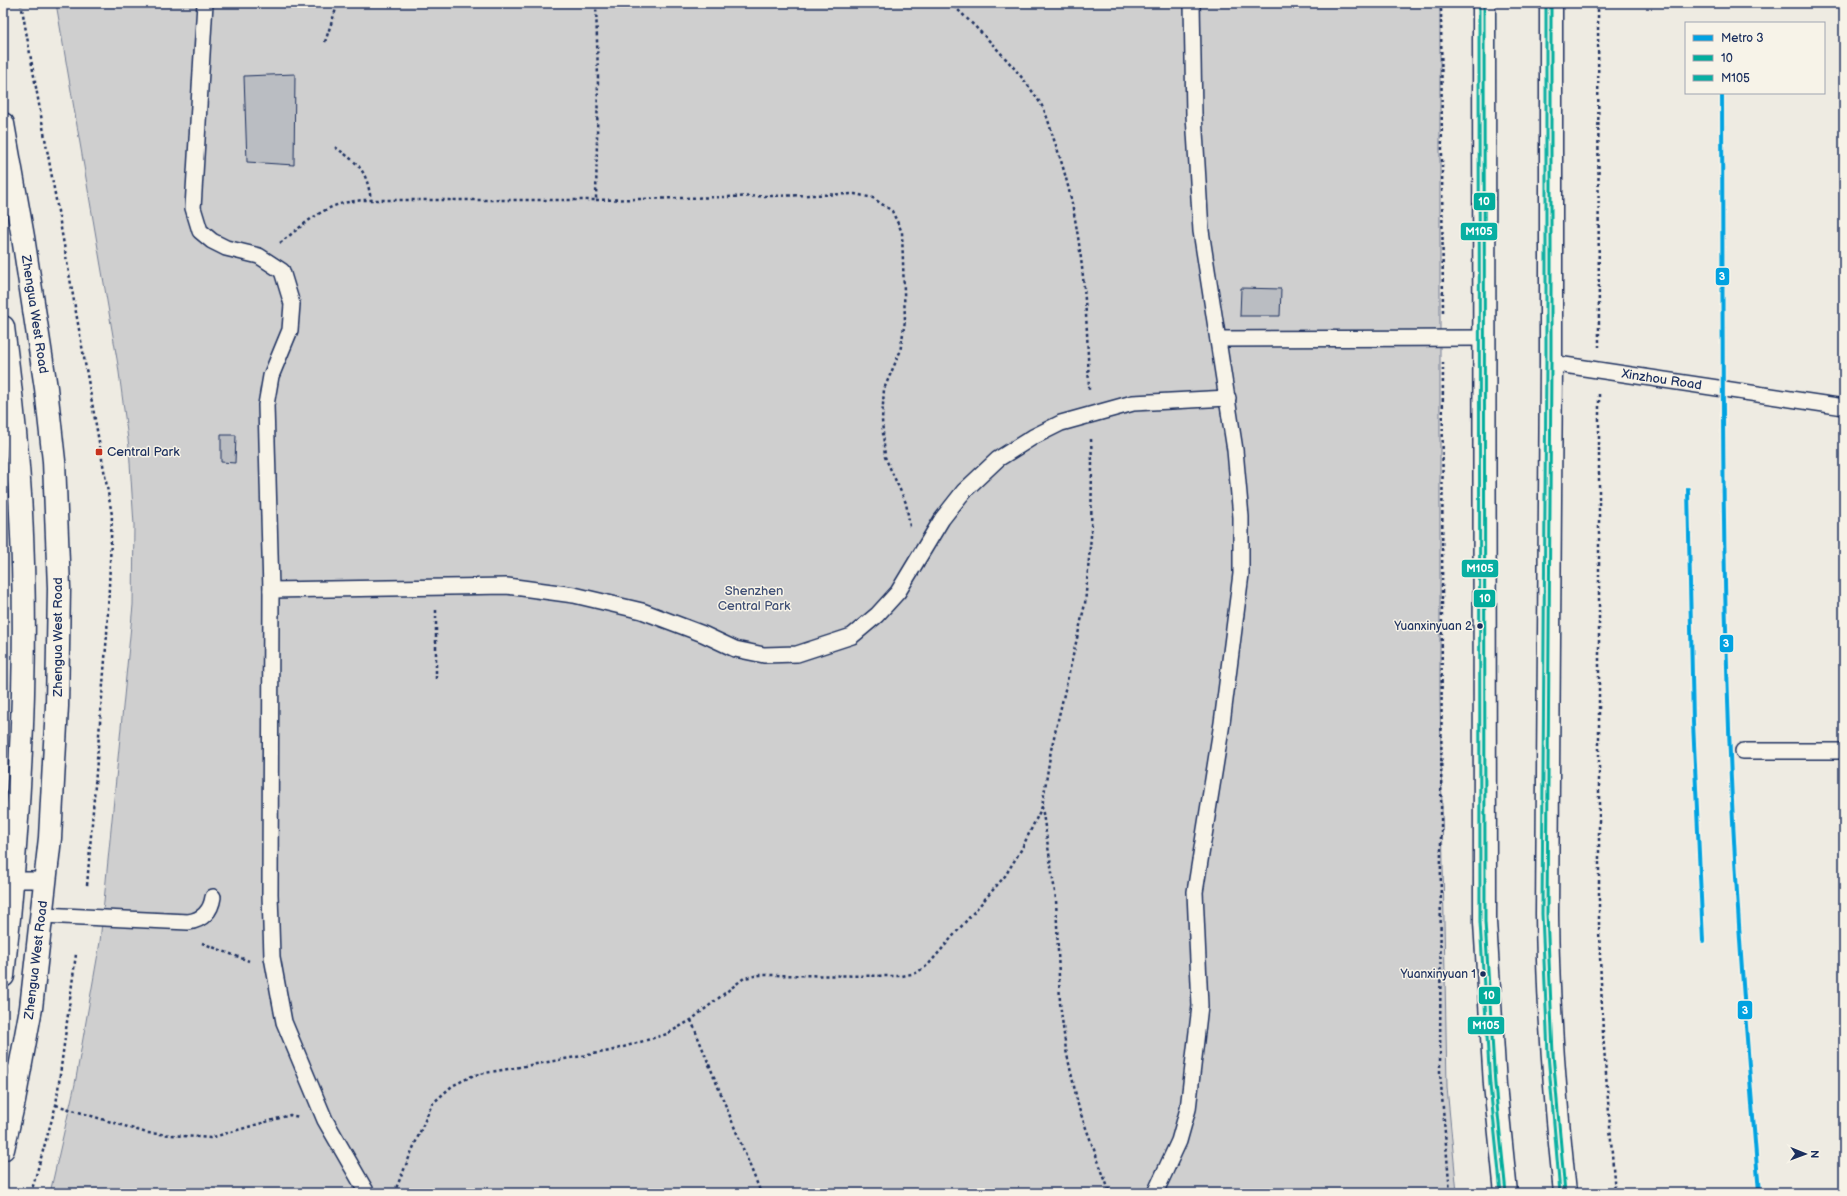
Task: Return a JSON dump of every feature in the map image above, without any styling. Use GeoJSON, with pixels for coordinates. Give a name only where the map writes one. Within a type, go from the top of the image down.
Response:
{"type":"FeatureCollection","features":[{"type":"Feature","properties":{"kind":"main road"},"geometry":{"type":"LineString","coordinates":[[1484,3],[1485,922],[1494,1078],[1506,1193]]}},
{"type":"Feature","properties":{"kind":"main road"},"geometry":{"type":"LineString","coordinates":[[1551,3],[1551,363],[1546,914],[1552,1053],[1565,1193]]}},
{"type":"Feature","properties":{"kind":"main road","name":"Zhengua West Road"},"geometry":{"type":"LineString","coordinates":[[3,124],[35,311],[46,388],[54,461],[59,588],[59,646],[54,779],[50,838],[31,1008],[24,1051],[3,1149]]}},
{"type":"Feature","properties":{"kind":"main road"},"geometry":{"type":"LineString","coordinates":[[3,327],[18,459],[24,576],[24,648],[20,764],[8,880],[3,976]]}},
{"type":"Feature","properties":{"kind":"lane"},"geometry":{"type":"LineString","coordinates":[[205,3],[193,208],[200,231],[212,240],[226,248],[259,256],[282,271],[292,304],[290,330],[271,376],[266,404],[272,590],[270,894],[272,962],[284,1022],[325,1120],[367,1193]]}},
{"type":"Feature","properties":{"kind":"lane"},"geometry":{"type":"LineString","coordinates":[[1155,1193],[1180,1141],[1188,1108],[1200,1006],[1195,892],[1222,723],[1241,574],[1241,517],[1228,398],[1222,373],[1201,231],[1194,115],[1192,3]]}},
{"type":"Feature","properties":{"kind":"lane"},"geometry":{"type":"LineString","coordinates":[[1218,339],[1485,338]]}},
{"type":"Feature","properties":{"kind":"lane","name":"Xinzhou Road"},"geometry":{"type":"LineString","coordinates":[[1551,363],[1844,407]]}},
{"type":"Feature","properties":{"kind":"lane"},"geometry":{"type":"LineString","coordinates":[[272,590],[507,586],[574,595],[642,611],[703,634],[735,649],[764,655],[796,654],[852,636],[877,615],[906,581],[942,519],[964,491],[998,459],[1033,437],[1061,424],[1133,403],[1228,398]]}},
{"type":"Feature","properties":{"kind":"lane"},"geometry":{"type":"LineString","coordinates":[[1743,751],[1844,751]]}},
{"type":"Feature","properties":{"kind":"lane"},"geometry":{"type":"LineString","coordinates":[[8,880],[45,880]]}},
{"type":"Feature","properties":{"kind":"lane"},"geometry":{"type":"LineString","coordinates":[[42,915],[188,922],[200,919],[208,912],[213,896]]}},
{"type":"Feature","properties":{"kind":"path"},"geometry":{"type":"LineString","coordinates":[[325,42],[338,3]]}},
{"type":"Feature","properties":{"kind":"path"},"geometry":{"type":"LineString","coordinates":[[596,3],[598,113],[596,200]]}},
{"type":"Feature","properties":{"kind":"path"},"geometry":{"type":"LineString","coordinates":[[1441,3],[1443,339],[1440,1072],[1450,1193]]}},
{"type":"Feature","properties":{"kind":"path"},"geometry":{"type":"LineString","coordinates":[[1598,3],[1599,930],[1603,1034],[1615,1193]]}},
{"type":"Feature","properties":{"kind":"path"},"geometry":{"type":"LineString","coordinates":[[954,6],[981,32],[1013,68],[1042,107],[1059,154],[1075,218],[1077,233],[1087,348],[1092,463],[1091,536],[1085,604],[1050,750],[1042,807],[1056,899],[1060,1003],[1066,1050],[1079,1109],[1110,1193]]}},
{"type":"Feature","properties":{"kind":"path"},"geometry":{"type":"LineString","coordinates":[[335,147],[361,168],[368,186],[371,200]]}},
{"type":"Feature","properties":{"kind":"path"},"geometry":{"type":"LineString","coordinates":[[280,244],[306,223],[333,206],[346,202],[371,200],[596,200],[855,194],[873,198],[892,211],[902,232],[905,321],[900,352],[884,388],[882,420],[885,457],[906,504],[911,533]]}},
{"type":"Feature","properties":{"kind":"path"},"geometry":{"type":"LineString","coordinates":[[436,679],[437,587]]}},
{"type":"Feature","properties":{"kind":"path"},"geometry":{"type":"LineString","coordinates":[[394,1193],[432,1104],[452,1086],[474,1075],[610,1051],[639,1044],[667,1034],[691,1020],[728,989],[744,978],[754,976],[902,976],[916,974],[928,965],[1005,876],[1021,850],[1042,807]]}},
{"type":"Feature","properties":{"kind":"path"},"geometry":{"type":"LineString","coordinates":[[167,922],[208,947],[247,961],[272,962]]}},
{"type":"Feature","properties":{"kind":"path"},"geometry":{"type":"LineString","coordinates":[[31,1193],[56,1105],[76,954]]}},
{"type":"Feature","properties":{"kind":"path"},"geometry":{"type":"LineString","coordinates":[[691,1020],[761,1193]]}},
{"type":"Feature","properties":{"kind":"path"},"geometry":{"type":"LineString","coordinates":[[56,1105],[147,1133],[210,1138],[290,1116],[325,1120]]}},
{"type":"Feature","properties":{"kind":"green space","name":"Shenzhen Central Park"},"geometry":{"type":"Polygon","coordinates":[[[56,3],[1440,3],[1440,696],[1447,1087],[1457,1193],[50,1193],[75,1084],[100,942],[133,605],[134,525],[129,447],[118,365],[56,3]]]}},
{"type":"Feature","properties":{"kind":"building"},"geometry":{"type":"Polygon","coordinates":[[[295,74],[294,165],[247,162],[244,76],[295,74]]]}},
{"type":"Feature","properties":{"kind":"building"},"geometry":{"type":"Polygon","coordinates":[[[1241,288],[1281,289],[1280,316],[1240,316],[1241,288]]]}},
{"type":"Feature","properties":{"kind":"building"},"geometry":{"type":"Polygon","coordinates":[[[221,435],[236,435],[235,463],[221,462],[221,435]]]}},
{"type":"Feature","properties":{"kind":"metro line","name":"3"},"geometry":{"type":"LineString","coordinates":[[1722,94],[1723,436],[1728,693],[1736,882],[1759,1193]]}},
{"type":"Feature","properties":{"kind":"metro line","name":"3"},"geometry":{"type":"LineString","coordinates":[[1688,489],[1693,722],[1703,941]]}},
{"type":"Feature","properties":{"kind":"transit line","name":"M105"},"geometry":{"type":"LineString","coordinates":[[1479,3],[1480,922],[1490,1085],[1501,1193]]}},
{"type":"Feature","properties":{"kind":"transit line","name":"10"},"geometry":{"type":"LineString","coordinates":[[1484,3],[1485,922],[1495,1085],[1506,1193]]}},
{"type":"Feature","properties":{"kind":"transit line","name":"M105"},"geometry":{"type":"LineString","coordinates":[[1546,3],[1546,363],[1542,914],[1548,1054],[1560,1193]]}},
{"type":"Feature","properties":{"kind":"transit line","name":"10"},"geometry":{"type":"LineString","coordinates":[[1551,3],[1551,363],[1547,914],[1553,1054],[1565,1193]]}},
{"type":"Feature","properties":{"kind":"place","name":"Central Park"},"geometry":{"type":"Point","coordinates":[99,452]}},
{"type":"Feature","properties":{"kind":"place","name":"Yuanxinyuan 2"},"geometry":{"type":"Point","coordinates":[1480,626]}},
{"type":"Feature","properties":{"kind":"place","name":"Yuanxinyuan 1"},"geometry":{"type":"Point","coordinates":[1483,974]}}]}
